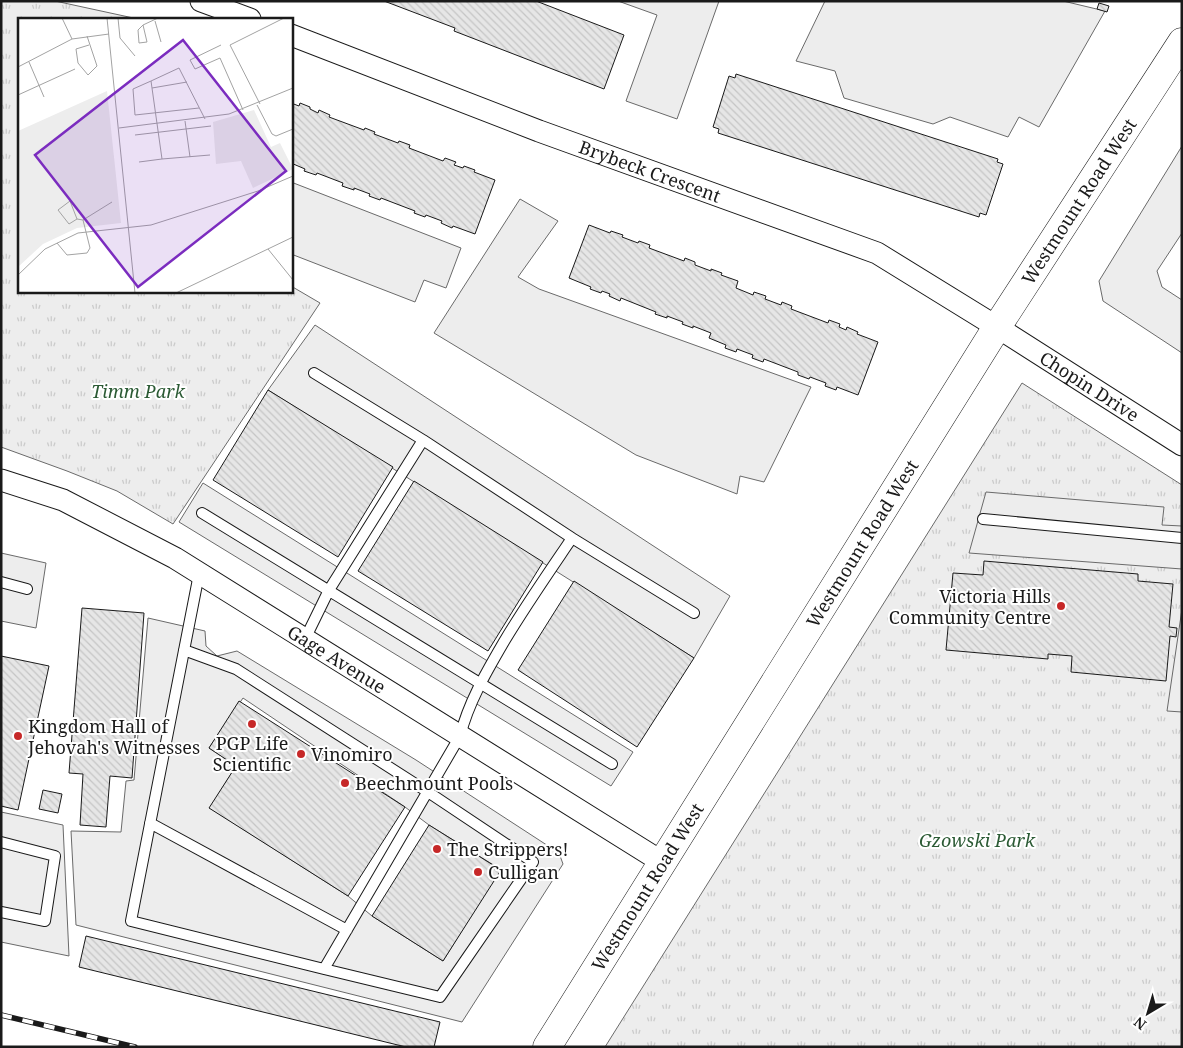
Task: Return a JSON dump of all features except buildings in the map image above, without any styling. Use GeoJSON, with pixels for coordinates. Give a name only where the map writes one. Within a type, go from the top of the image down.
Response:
{"type":"FeatureCollection","features":[{"type":"Feature","properties":{"kind":"main road","name":"Westmount Road West"},"geometry":{"type":"LineString","coordinates":[[547,1047],[997,327],[1182,42]]}},
{"type":"Feature","properties":{"kind":"street"},"geometry":{"type":"LineString","coordinates":[[201,1],[247,18]]}},
{"type":"Feature","properties":{"kind":"street","name":"Brybeck Crescent"},"geometry":{"type":"LineString","coordinates":[[292,35],[539,131],[877,253],[997,327]]}},
{"type":"Feature","properties":{"kind":"street","name":"Chopin Drive"},"geometry":{"type":"LineString","coordinates":[[997,327],[1182,445]]}},
{"type":"Feature","properties":{"kind":"street","name":"Gage Avenue"},"geometry":{"type":"LineString","coordinates":[[1,480],[63,500],[175,558],[662,862]]}},
{"type":"Feature","properties":{"kind":"lane"},"geometry":{"type":"LineString","coordinates":[[314,373],[423,440],[572,538],[694,613]]}},
{"type":"Feature","properties":{"kind":"lane"},"geometry":{"type":"LineString","coordinates":[[305,639],[329,590],[423,440]]}},
{"type":"Feature","properties":{"kind":"lane"},"geometry":{"type":"LineString","coordinates":[[202,513],[612,764]]}},
{"type":"Feature","properties":{"kind":"lane"},"geometry":{"type":"LineString","coordinates":[[983,519],[1182,538]]}},
{"type":"Feature","properties":{"kind":"lane"},"geometry":{"type":"LineString","coordinates":[[324,969],[460,736],[464,720],[480,683],[525,607],[572,538]]}},
{"type":"Feature","properties":{"kind":"lane"},"geometry":{"type":"LineString","coordinates":[[184,650],[236,669],[533,862],[440,997],[131,921],[184,650],[200,574]]}},
{"type":"Feature","properties":{"kind":"lane"},"geometry":{"type":"LineString","coordinates":[[1,582],[27,589]]}},
{"type":"Feature","properties":{"kind":"lane"},"geometry":{"type":"LineString","coordinates":[[150,824],[347,930]]}},
{"type":"Feature","properties":{"kind":"lane"},"geometry":{"type":"LineString","coordinates":[[1,842],[55,856],[45,921],[1,912]]}},
{"type":"Feature","properties":{"kind":"green space","name":"Timm Park"},"geometry":{"type":"Polygon","coordinates":[[[1,1],[55,1],[133,18],[18,18],[18,292],[292,292],[292,287],[320,303],[173,524],[117,491],[1,447],[1,1]]]}},
{"type":"Feature","properties":{"kind":"green space","name":"Gzowski Park"},"geometry":{"type":"Polygon","coordinates":[[[1022,383],[1182,485],[1182,1047],[605,1047],[1022,383]]]}},
{"type":"Feature","properties":{"kind":"shaded area"},"geometry":{"type":"Polygon","coordinates":[[[618,1],[719,1],[677,119],[626,101],[657,15],[618,1]]]}},
{"type":"Feature","properties":{"kind":"shaded area"},"geometry":{"type":"Polygon","coordinates":[[[825,1],[1063,1],[1105,11],[1039,127],[1019,117],[1008,137],[950,117],[933,124],[844,98],[835,71],[796,61],[825,1]]]}},
{"type":"Feature","properties":{"kind":"shaded area"},"geometry":{"type":"Polygon","coordinates":[[[1182,146],[1182,233],[1157,271],[1162,287],[1182,300],[1182,353],[1103,301],[1099,281],[1182,146]]]}},
{"type":"Feature","properties":{"kind":"shaded area"},"geometry":{"type":"Polygon","coordinates":[[[292,182],[461,248],[446,288],[424,280],[415,302],[292,254],[292,182]]]}},
{"type":"Feature","properties":{"kind":"shaded area"},"geometry":{"type":"Polygon","coordinates":[[[520,199],[558,221],[518,277],[539,289],[811,387],[764,482],[740,476],[737,494],[636,455],[434,333],[520,199]]]}},
{"type":"Feature","properties":{"kind":"shaded area"},"geometry":{"type":"Polygon","coordinates":[[[315,325],[730,596],[694,658],[268,390],[315,325]]]}},
{"type":"Feature","properties":{"kind":"shaded area"},"geometry":{"type":"Polygon","coordinates":[[[203,483],[633,752],[611,786],[179,522],[203,483]]]}},
{"type":"Feature","properties":{"kind":"shaded area"},"geometry":{"type":"Polygon","coordinates":[[[986,492],[1164,507],[1162,525],[1182,526],[1182,569],[969,553],[986,492]]]}},
{"type":"Feature","properties":{"kind":"shaded area"},"geometry":{"type":"Polygon","coordinates":[[[1,553],[46,563],[36,628],[1,621],[1,553]]]}},
{"type":"Feature","properties":{"kind":"shaded area"},"geometry":{"type":"Polygon","coordinates":[[[1182,609],[1182,712],[1167,711],[1182,609]]]}},
{"type":"Feature","properties":{"kind":"shaded area"},"geometry":{"type":"Polygon","coordinates":[[[148,618],[205,631],[206,646],[217,656],[237,651],[416,760],[559,853],[563,864],[462,1022],[76,925],[71,831],[121,832],[126,781],[134,780],[148,618]],[[243,698],[209,748],[236,766],[210,808],[348,896],[372,916],[443,961],[500,869],[429,825],[243,698]]]}},
{"type":"Feature","properties":{"kind":"shaded area"},"geometry":{"type":"Polygon","coordinates":[[[1,812],[63,825],[69,956],[1,942],[1,812]]]}},
{"type":"Feature","properties":{"kind":"railway"},"geometry":{"type":"LineString","coordinates":[[1,1015],[135,1047]]}},
{"type":"Feature","properties":{"kind":"place","name":"Victoria Hills Community Centre"},"geometry":{"type":"Point","coordinates":[1061,606]}},
{"type":"Feature","properties":{"kind":"place","name":"PGP Life Scientific"},"geometry":{"type":"Point","coordinates":[252,724]}},
{"type":"Feature","properties":{"kind":"place","name":"Kingdom Hall of Jehovah's Witnesses"},"geometry":{"type":"Point","coordinates":[18,736]}},
{"type":"Feature","properties":{"kind":"place","name":"Vinomiro"},"geometry":{"type":"Point","coordinates":[301,754]}},
{"type":"Feature","properties":{"kind":"place","name":"Beechmount Pools"},"geometry":{"type":"Point","coordinates":[345,783]}},
{"type":"Feature","properties":{"kind":"place","name":"The Strippers!"},"geometry":{"type":"Point","coordinates":[437,849]}},
{"type":"Feature","properties":{"kind":"place","name":"Culligan"},"geometry":{"type":"Point","coordinates":[478,872]}}]}
